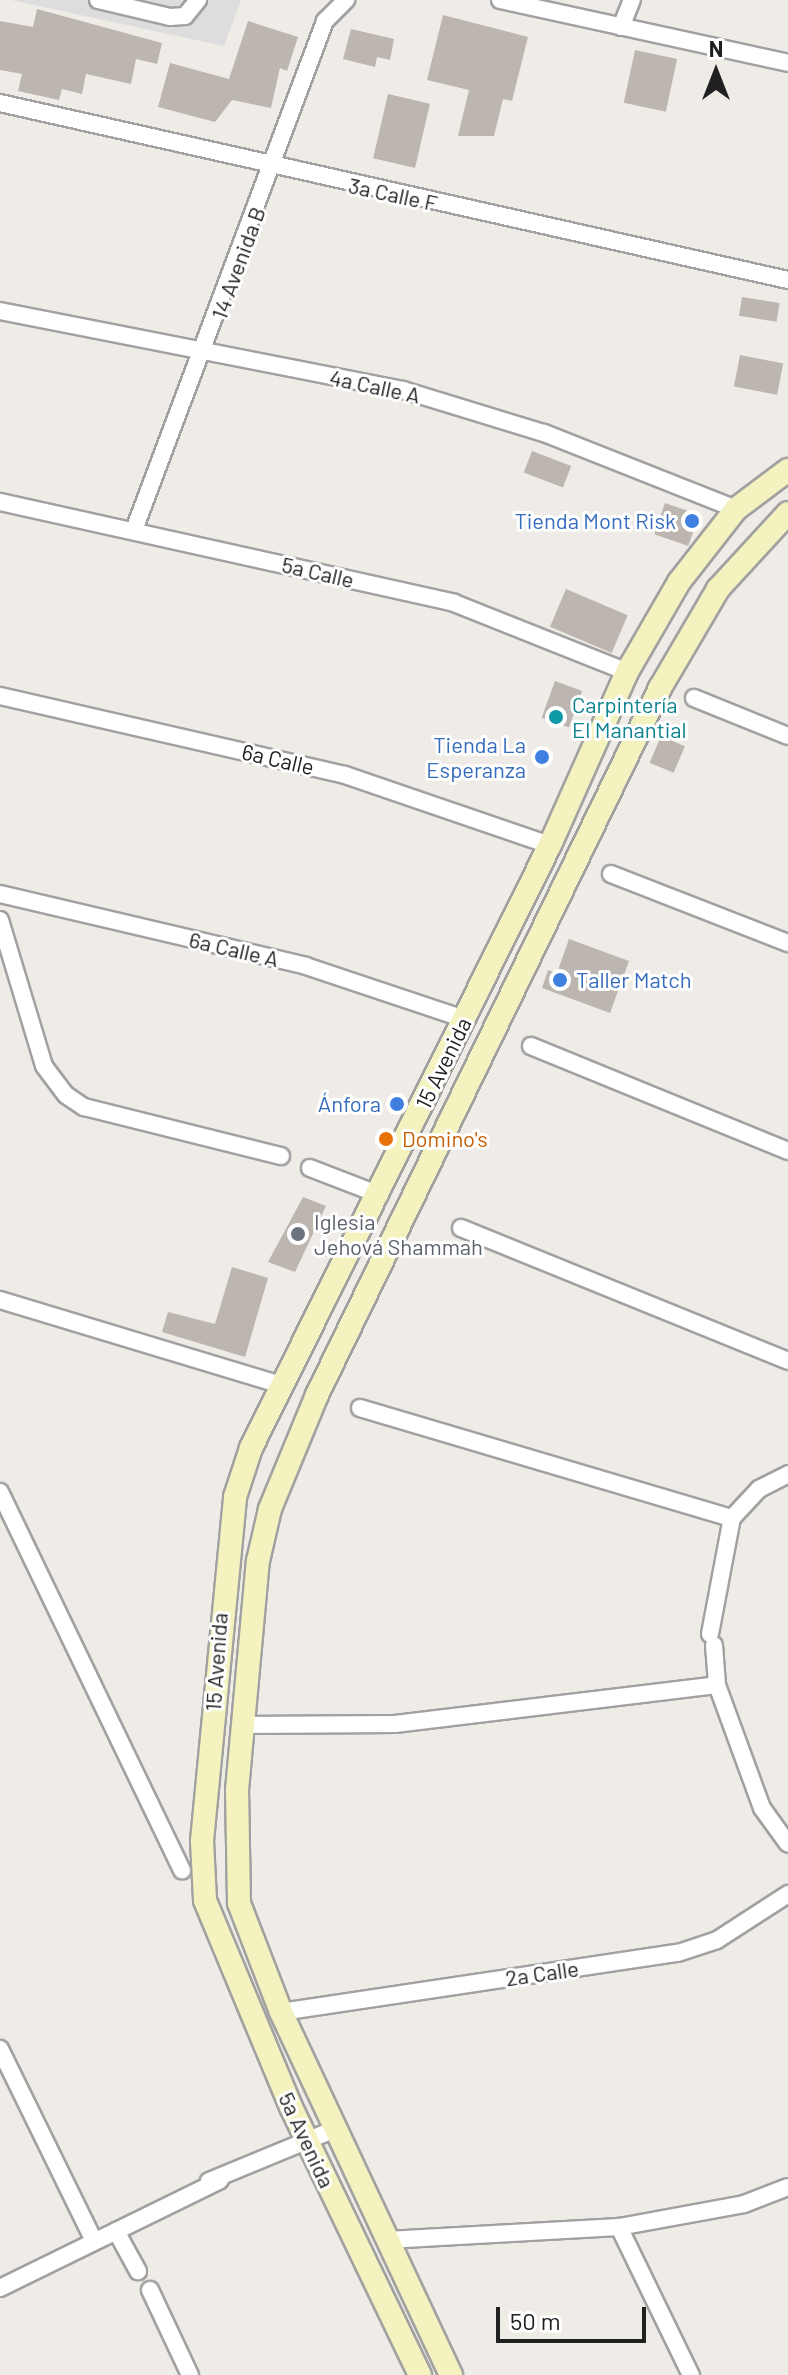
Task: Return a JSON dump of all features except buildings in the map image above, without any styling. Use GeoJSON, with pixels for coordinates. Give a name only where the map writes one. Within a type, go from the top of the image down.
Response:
{"type":"FeatureCollection","features":[{"type":"Feature","properties":{"kind":"main road","name":"15 Avenida"},"geometry":{"type":"LineString","coordinates":[[205,1900],[202,1841],[222,1582],[235,1497],[281,1385],[380,1195],[550,845],[627,672],[679,582],[736,509],[788,470]]}},
{"type":"Feature","properties":{"kind":"main road","name":"15 Avenida"},"geometry":{"type":"LineString","coordinates":[[239,1903],[241,1725],[267,1522],[317,1395],[660,688],[718,589],[788,513]]}},
{"type":"Feature","properties":{"kind":"main road","name":"5a Avenida"},"geometry":{"type":"LineString","coordinates":[[205,1900],[307,2142],[420,2375]]}},
{"type":"Feature","properties":{"kind":"main road","name":"5a Avenida"},"geometry":{"type":"LineString","coordinates":[[239,1903],[281,2012],[451,2375]]}},
{"type":"Feature","properties":{"kind":"street"},"geometry":{"type":"LineString","coordinates":[[98,0],[170,17],[185,16],[198,0]]}},
{"type":"Feature","properties":{"kind":"street","name":"14 Avenida B"},"geometry":{"type":"LineString","coordinates":[[134,530],[205,354],[325,21],[346,0]]}},
{"type":"Feature","properties":{"kind":"street"},"geometry":{"type":"LineString","coordinates":[[500,0],[788,63]]}},
{"type":"Feature","properties":{"kind":"street"},"geometry":{"type":"LineString","coordinates":[[621,27],[632,0]]}},
{"type":"Feature","properties":{"kind":"street","name":"3a Calle F"},"geometry":{"type":"LineString","coordinates":[[0,103],[273,168],[788,280]]}},
{"type":"Feature","properties":{"kind":"street","name":"4a Calle A"},"geometry":{"type":"LineString","coordinates":[[0,311],[474,410],[736,509]]}},
{"type":"Feature","properties":{"kind":"street","name":"5a Calle"},"geometry":{"type":"LineString","coordinates":[[0,502],[454,603],[627,672]]}},
{"type":"Feature","properties":{"kind":"street","name":"6a Calle"},"geometry":{"type":"LineString","coordinates":[[0,696],[345,775],[550,845]]}},
{"type":"Feature","properties":{"kind":"street"},"geometry":{"type":"LineString","coordinates":[[694,698],[788,736]]}},
{"type":"Feature","properties":{"kind":"street"},"geometry":{"type":"LineString","coordinates":[[611,874],[788,943]]}},
{"type":"Feature","properties":{"kind":"street","name":"6a Calle A"},"geometry":{"type":"LineString","coordinates":[[0,894],[306,966],[464,1019]]}},
{"type":"Feature","properties":{"kind":"street"},"geometry":{"type":"LineString","coordinates":[[0,920],[44,1066],[66,1095],[84,1107],[281,1156]]}},
{"type":"Feature","properties":{"kind":"street"},"geometry":{"type":"LineString","coordinates":[[531,1046],[788,1151]]}},
{"type":"Feature","properties":{"kind":"street"},"geometry":{"type":"LineString","coordinates":[[310,1168],[380,1195]]}},
{"type":"Feature","properties":{"kind":"street"},"geometry":{"type":"LineString","coordinates":[[461,1228],[788,1361]]}},
{"type":"Feature","properties":{"kind":"street"},"geometry":{"type":"LineString","coordinates":[[0,1300],[281,1385]]}},
{"type":"Feature","properties":{"kind":"street"},"geometry":{"type":"LineString","coordinates":[[360,1408],[732,1518]]}},
{"type":"Feature","properties":{"kind":"street"},"geometry":{"type":"LineString","coordinates":[[788,1474],[759,1489],[732,1518],[712,1639],[717,1685],[762,1808],[788,1844]]}},
{"type":"Feature","properties":{"kind":"street"},"geometry":{"type":"LineString","coordinates":[[0,1492],[182,1870]]}},
{"type":"Feature","properties":{"kind":"street"},"geometry":{"type":"LineString","coordinates":[[241,1725],[395,1724],[717,1685]]}},
{"type":"Feature","properties":{"kind":"street","name":"2a Calle"},"geometry":{"type":"LineString","coordinates":[[281,2012],[678,1953],[717,1940],[788,1894]]}},
{"type":"Feature","properties":{"kind":"street"},"geometry":{"type":"LineString","coordinates":[[0,2049],[94,2241]]}},
{"type":"Feature","properties":{"kind":"street"},"geometry":{"type":"LineString","coordinates":[[0,2288],[220,2180],[335,2129]]}},
{"type":"Feature","properties":{"kind":"street"},"geometry":{"type":"LineString","coordinates":[[387,2240],[619,2227],[744,2204],[788,2187]]}},
{"type":"Feature","properties":{"kind":"street"},"geometry":{"type":"LineString","coordinates":[[619,2227],[691,2375]]}},
{"type":"Feature","properties":{"kind":"street"},"geometry":{"type":"LineString","coordinates":[[116,2231],[138,2271]]}},
{"type":"Feature","properties":{"kind":"street"},"geometry":{"type":"LineString","coordinates":[[150,2290],[190,2375]]}},
{"type":"Feature","properties":{"kind":"shaded area"},"geometry":{"type":"Polygon","coordinates":[[[11,0],[241,0],[224,46],[11,0]]]}},
{"type":"Feature","properties":{"kind":"place","name":"Tienda Mont Risk"},"geometry":{"type":"Point","coordinates":[692,521]}},
{"type":"Feature","properties":{"kind":"place","name":"Carpintería El Manantial"},"geometry":{"type":"Point","coordinates":[556,717]}},
{"type":"Feature","properties":{"kind":"place","name":"Tienda La Esperanza"},"geometry":{"type":"Point","coordinates":[542,757]}},
{"type":"Feature","properties":{"kind":"place","name":"Taller Match"},"geometry":{"type":"Point","coordinates":[560,980]}},
{"type":"Feature","properties":{"kind":"place","name":"Ánfora"},"geometry":{"type":"Point","coordinates":[397,1104]}},
{"type":"Feature","properties":{"kind":"place","name":"Domino's"},"geometry":{"type":"Point","coordinates":[386,1139]}},
{"type":"Feature","properties":{"kind":"place","name":"Iglesia Jehová Shammah"},"geometry":{"type":"Point","coordinates":[298,1234]}}]}
